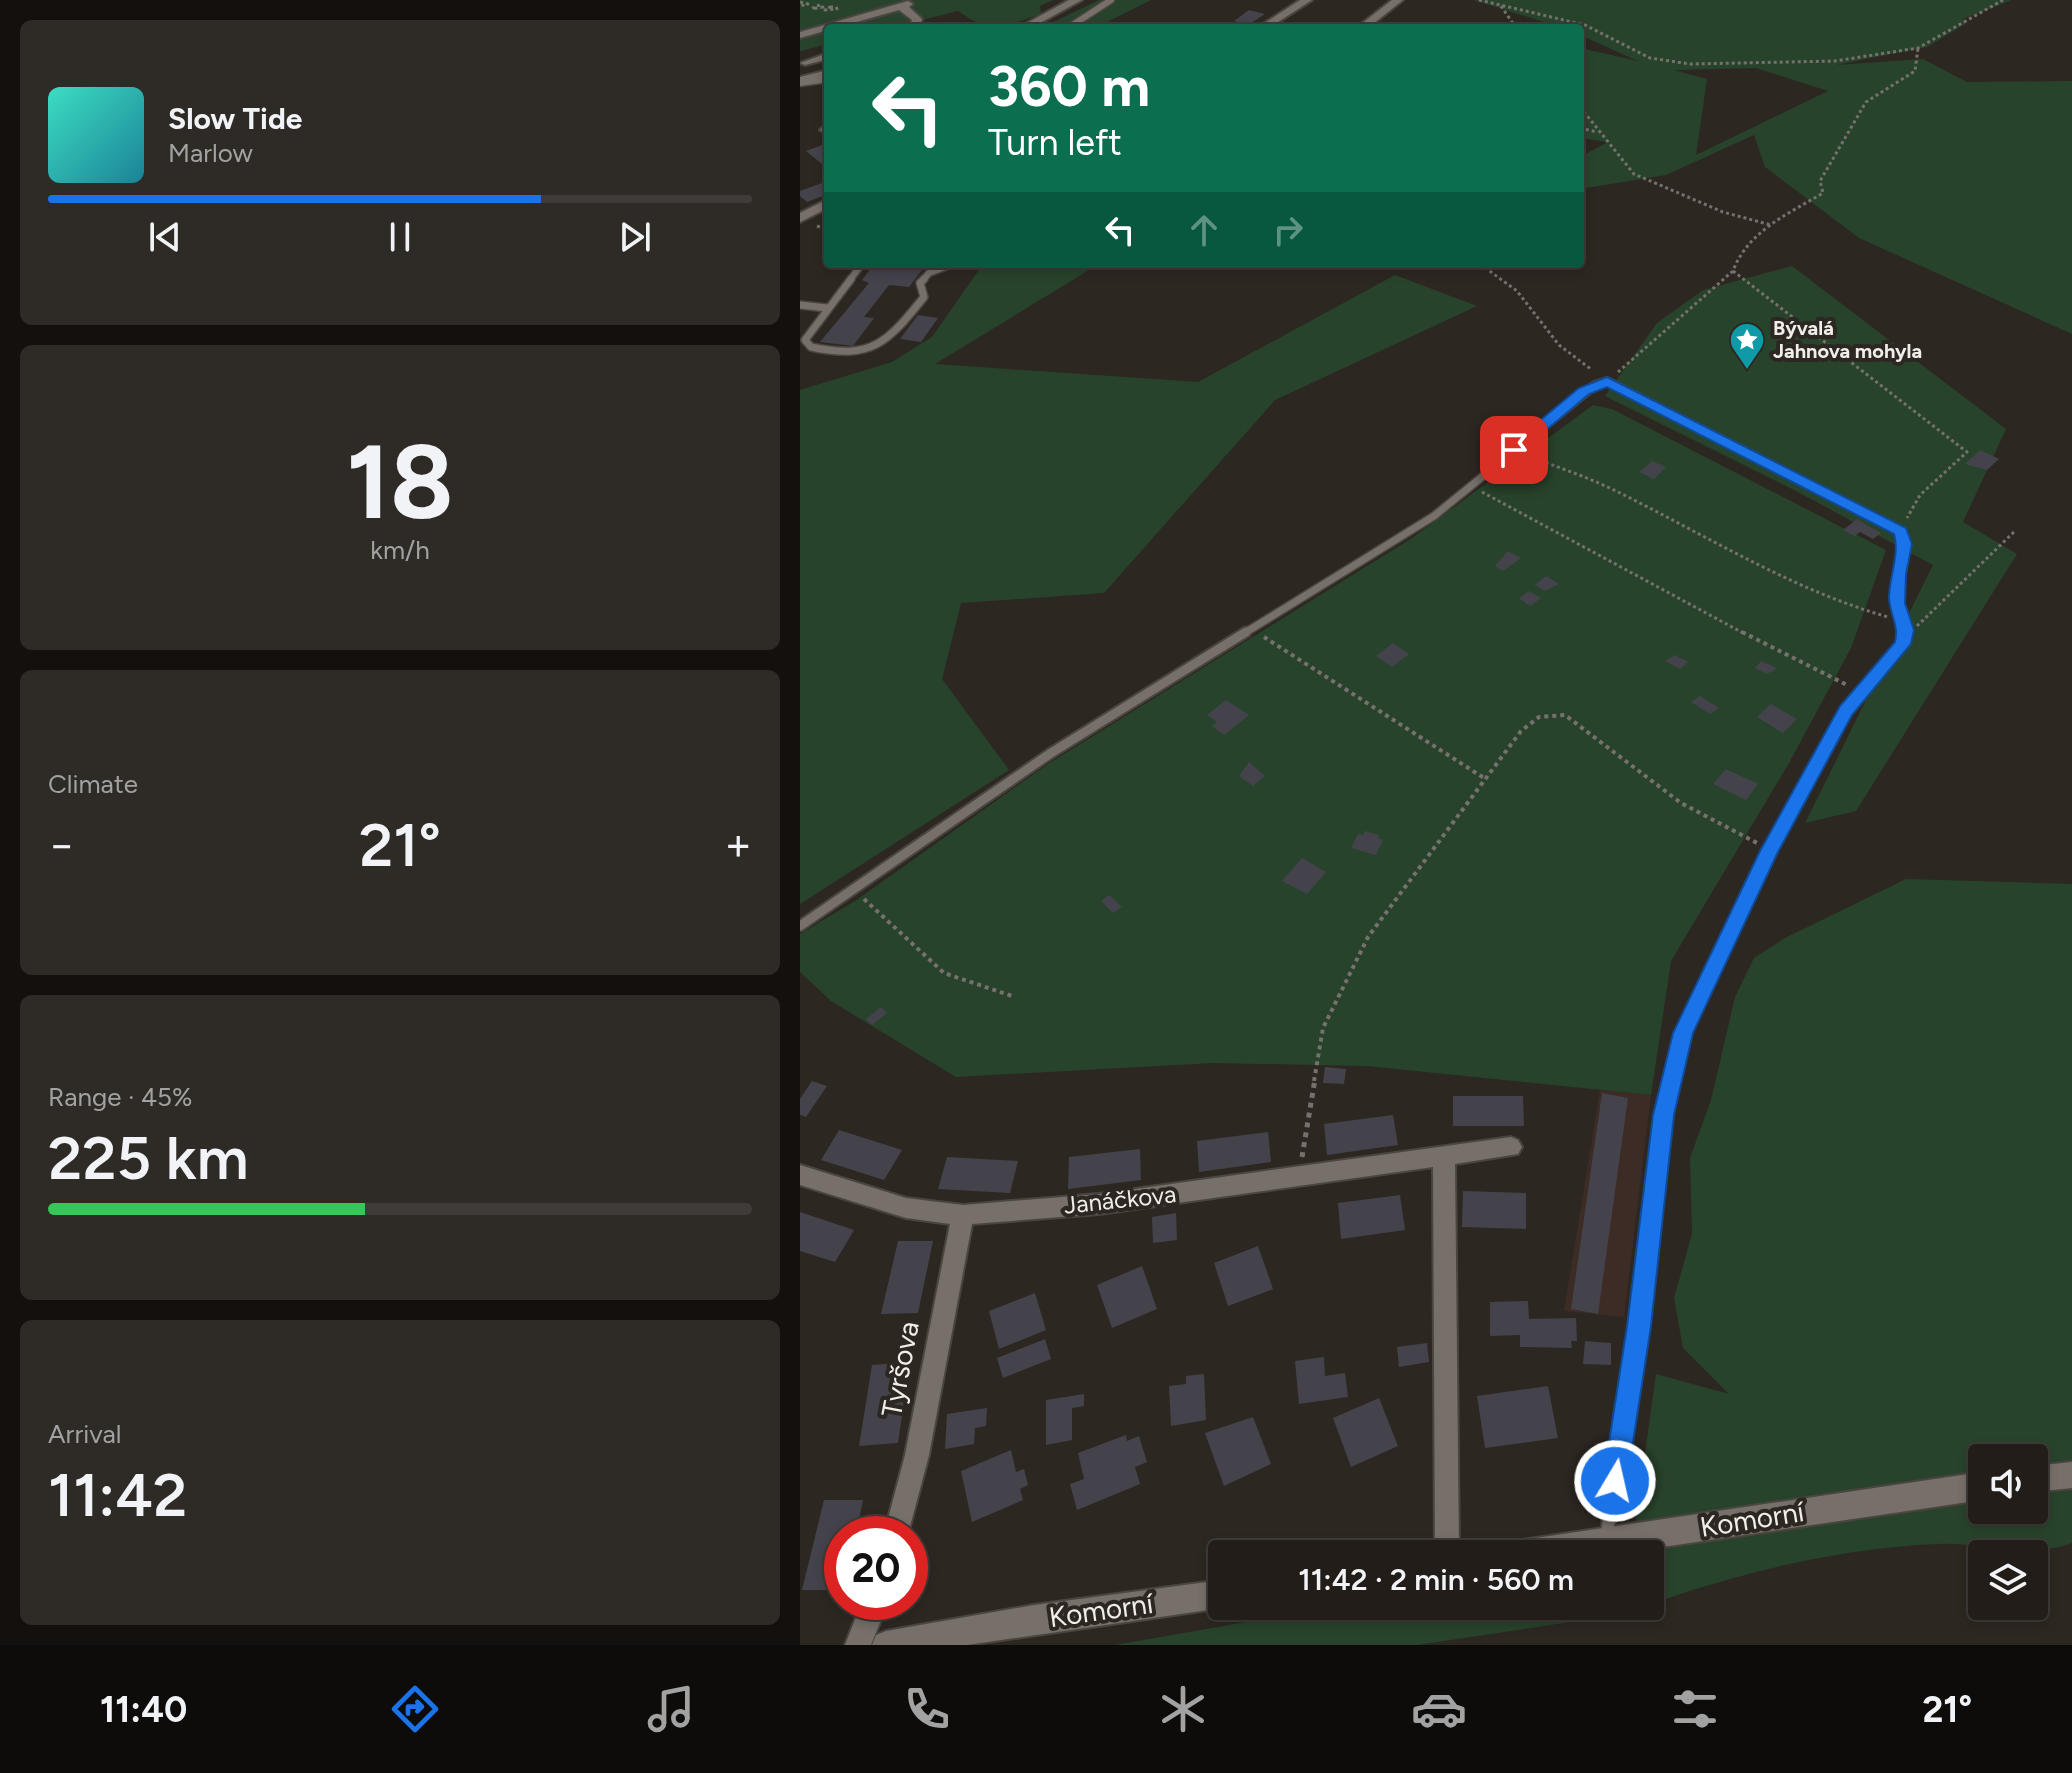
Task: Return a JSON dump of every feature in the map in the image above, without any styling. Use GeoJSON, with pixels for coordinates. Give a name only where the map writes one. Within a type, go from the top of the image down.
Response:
{"type":"FeatureCollection","features":[{"type":"Feature","properties":{"kind":"street"},"geometry":{"type":"LineString","coordinates":[[1031,24],[1077,0]]}},
{"type":"Feature","properties":{"kind":"street"},"geometry":{"type":"LineString","coordinates":[[1268,24],[1307,0]]}},
{"type":"Feature","properties":{"kind":"street"},"geometry":{"type":"LineString","coordinates":[[1366,24],[1398,0]]}},
{"type":"Feature","properties":{"kind":"street"},"geometry":{"type":"LineString","coordinates":[[838,24],[905,5],[917,19],[915,24]]}},
{"type":"Feature","properties":{"kind":"street"},"geometry":{"type":"LineString","coordinates":[[800,35],[824,28]]}},
{"type":"Feature","properties":{"kind":"street"},"geometry":{"type":"LineString","coordinates":[[805,62],[824,57]]}},
{"type":"Feature","properties":{"kind":"street"},"geometry":{"type":"LineString","coordinates":[[800,82],[824,74]]}},
{"type":"Feature","properties":{"kind":"street"},"geometry":{"type":"LineString","coordinates":[[804,213],[824,206]]}},
{"type":"Feature","properties":{"kind":"street","name":"Janáčkova"},"geometry":{"type":"LineString","coordinates":[[800,1175],[906,1208],[963,1215],[1099,1204],[1511,1147]]}},
{"type":"Feature","properties":{"kind":"street"},"geometry":{"type":"LineString","coordinates":[[1444,1155],[1447,1540]]}},
{"type":"Feature","properties":{"kind":"street","name":"Tyršova"},"geometry":{"type":"LineString","coordinates":[[901,1516],[917,1455],[963,1215]]}},
{"type":"Feature","properties":{"kind":"street"},"geometry":{"type":"LineString","coordinates":[[2048,1478],[2072,1475]]}},
{"type":"Feature","properties":{"kind":"street","name":"Komorní"},"geometry":{"type":"LineString","coordinates":[[1625,1540],[1968,1488]]}},
{"type":"Feature","properties":{"kind":"street","name":"Komorní"},"geometry":{"type":"LineString","coordinates":[[886,1645],[1034,1619],[1208,1596]]}},
{"type":"Feature","properties":{"kind":"street"},"geometry":{"type":"LineString","coordinates":[[858,1645],[868,1620]]}},
{"type":"Feature","properties":{"kind":"lane"},"geometry":{"type":"LineString","coordinates":[[1074,24],[1111,0]]}},
{"type":"Feature","properties":{"kind":"lane"},"geometry":{"type":"LineString","coordinates":[[800,82],[824,79]]}},
{"type":"Feature","properties":{"kind":"lane"},"geometry":{"type":"LineString","coordinates":[[859,268],[805,340],[811,347],[852,353],[882,346],[924,297],[920,283],[929,273],[942,268]]}},
{"type":"Feature","properties":{"kind":"lane"},"geometry":{"type":"LineString","coordinates":[[800,305],[827,308]]}},
{"type":"Feature","properties":{"kind":"lane"},"geometry":{"type":"LineString","coordinates":[[800,926],[1051,753],[1434,516],[1584,391],[1607,381],[1900,531],[1904,544],[1898,574],[1897,603],[1906,630],[1904,638],[1846,711],[1769,851],[1683,1033],[1664,1115],[1639,1326],[1605,1540]]}},
{"type":"Feature","properties":{"kind":"path"},"geometry":{"type":"LineString","coordinates":[[1479,0],[1581,24]]}},
{"type":"Feature","properties":{"kind":"path"},"geometry":{"type":"LineString","coordinates":[[1584,25],[1650,58],[1690,64],[1835,61],[1918,48],[2003,0]]}},
{"type":"Feature","properties":{"kind":"path"},"geometry":{"type":"LineString","coordinates":[[800,4],[815,10],[824,8]]}},
{"type":"Feature","properties":{"kind":"path"},"geometry":{"type":"LineString","coordinates":[[1499,5],[1513,24]]}},
{"type":"Feature","properties":{"kind":"path"},"geometry":{"type":"LineString","coordinates":[[1485,268],[1517,291],[1559,345],[1607,381],[1733,271],[1736,258],[1771,225],[1823,193],[1820,181],[1866,102],[1915,71],[1918,48]]}},
{"type":"Feature","properties":{"kind":"path"},"geometry":{"type":"LineString","coordinates":[[1584,112],[1634,174],[1723,212],[1771,225]]}},
{"type":"Feature","properties":{"kind":"path"},"geometry":{"type":"LineString","coordinates":[[1584,129],[1599,133]]}},
{"type":"Feature","properties":{"kind":"path"},"geometry":{"type":"LineString","coordinates":[[1733,271],[1967,452],[1920,495],[1900,531]]}},
{"type":"Feature","properties":{"kind":"path"},"geometry":{"type":"LineString","coordinates":[[1514,450],[1617,491],[1767,570],[1849,606],[1903,619]]}},
{"type":"Feature","properties":{"kind":"path"},"geometry":{"type":"LineString","coordinates":[[1470,486],[1817,673],[1862,692]]}},
{"type":"Feature","properties":{"kind":"path"},"geometry":{"type":"LineString","coordinates":[[1904,638],[2016,530]]}},
{"type":"Feature","properties":{"kind":"path"},"geometry":{"type":"LineString","coordinates":[[1252,629],[1484,778]]}},
{"type":"Feature","properties":{"kind":"path"},"geometry":{"type":"LineString","coordinates":[[1298,1178],[1323,1028],[1368,937],[1484,778],[1532,718],[1549,712],[1565,715],[1681,803],[1769,851]]}},
{"type":"Feature","properties":{"kind":"path"},"geometry":{"type":"LineString","coordinates":[[854,889],[944,973],[1012,996]]}},
{"type":"Feature","properties":{"kind":"shaded area"},"geometry":{"type":"Polygon","coordinates":[[[1600,1090],[1651,1095],[1624,1317],[1564,1311],[1600,1090]]]}},
{"type":"Feature","properties":{"kind":"green space"},"geometry":{"type":"Polygon","coordinates":[[[800,0],[1053,0],[1040,6],[1041,14],[1013,24],[981,24],[958,11],[906,24],[824,24],[824,45],[800,51],[800,0]]]}},
{"type":"Feature","properties":{"kind":"green space"},"geometry":{"type":"Polygon","coordinates":[[[1099,0],[1151,0],[1103,24],[1049,24],[1099,0]]]}},
{"type":"Feature","properties":{"kind":"green space"},"geometry":{"type":"Polygon","coordinates":[[[1473,0],[2012,0],[1963,19],[1965,24],[1927,47],[1836,65],[1923,59],[1967,82],[2072,81],[2072,334],[1859,238],[1765,167],[1754,135],[1666,175],[1584,188],[1584,155],[1608,142],[1584,139],[1584,49],[1638,61],[1584,37],[1584,24],[1550,24],[1473,0]],[[1756,68],[1674,70],[1707,79],[1696,155],[1828,91],[1756,68]]]}},
{"type":"Feature","properties":{"kind":"green space"},"geometry":{"type":"Polygon","coordinates":[[[1792,266],[2006,429],[1963,522],[2017,554],[1856,811],[1805,823],[1933,565],[1798,492],[1605,396],[1657,323],[1703,290],[1792,266]]]}},
{"type":"Feature","properties":{"kind":"green space"},"geometry":{"type":"Polygon","coordinates":[[[980,268],[1092,268],[935,364],[1198,382],[1395,275],[1477,306],[1275,400],[1104,593],[961,603],[942,679],[1009,770],[800,904],[800,390],[892,362],[932,337],[980,268]]]}},
{"type":"Feature","properties":{"kind":"green space"},"geometry":{"type":"Polygon","coordinates":[[[1593,405],[1612,409],[1886,550],[1851,648],[1789,763],[1671,961],[1651,1095],[1367,1066],[1213,1063],[956,1077],[831,1001],[800,972],[800,934],[855,901],[1048,764],[1412,538],[1593,405]]]}},
{"type":"Feature","properties":{"kind":"green space"},"geometry":{"type":"Polygon","coordinates":[[[1906,879],[2072,884],[2072,1543],[2048,1549],[2048,1540],[1968,1540],[1968,1545],[1901,1546],[1864,1551],[1756,1572],[1664,1600],[1664,1540],[1633,1540],[1656,1374],[1729,1394],[1683,1348],[1674,1298],[1692,1234],[1690,1158],[1711,1100],[1735,997],[1754,958],[1785,938],[1906,879]]]}},
{"type":"Feature","properties":{"kind":"green space"},"geometry":{"type":"Polygon","coordinates":[[[1257,1620],[1584,1620],[1417,1645],[1115,1645],[1257,1620]]]}},
{"type":"Feature","properties":{"kind":"building"},"geometry":{"type":"Polygon","coordinates":[[[1249,10],[1265,14],[1250,24],[1234,21],[1249,10]]]}},
{"type":"Feature","properties":{"kind":"building"},"geometry":{"type":"Polygon","coordinates":[[[824,145],[824,163],[822,164],[806,151],[824,145]]]}},
{"type":"Feature","properties":{"kind":"building"},"geometry":{"type":"Polygon","coordinates":[[[824,182],[824,196],[807,202],[800,196],[800,191],[824,182]]]}},
{"type":"Feature","properties":{"kind":"building"},"geometry":{"type":"Polygon","coordinates":[[[871,268],[924,268],[909,287],[889,285],[864,317],[874,318],[853,346],[820,342],[869,283],[862,280],[871,268]]]}},
{"type":"Feature","properties":{"kind":"building"},"geometry":{"type":"Polygon","coordinates":[[[918,315],[938,318],[921,342],[900,339],[918,315]]]}},
{"type":"Feature","properties":{"kind":"building"},"geometry":{"type":"Polygon","coordinates":[[[1980,450],[1999,459],[1987,470],[1965,464],[1980,450]]]}},
{"type":"Feature","properties":{"kind":"building"},"geometry":{"type":"Polygon","coordinates":[[[1652,461],[1666,467],[1654,479],[1639,472],[1652,461]]]}},
{"type":"Feature","properties":{"kind":"building"},"geometry":{"type":"Polygon","coordinates":[[[1857,519],[1881,533],[1873,539],[1860,532],[1855,536],[1843,530],[1857,519]]]}},
{"type":"Feature","properties":{"kind":"building"},"geometry":{"type":"Polygon","coordinates":[[[1508,551],[1521,558],[1503,571],[1495,566],[1508,551]]]}},
{"type":"Feature","properties":{"kind":"building"},"geometry":{"type":"Polygon","coordinates":[[[1546,576],[1559,584],[1545,591],[1535,585],[1546,576]]]}},
{"type":"Feature","properties":{"kind":"building"},"geometry":{"type":"Polygon","coordinates":[[[1529,591],[1541,598],[1530,606],[1519,598],[1529,591]]]}},
{"type":"Feature","properties":{"kind":"building"},"geometry":{"type":"Polygon","coordinates":[[[1393,643],[1409,654],[1392,667],[1376,656],[1393,643]]]}},
{"type":"Feature","properties":{"kind":"building"},"geometry":{"type":"Polygon","coordinates":[[[1675,655],[1688,662],[1680,669],[1665,661],[1675,655]]]}},
{"type":"Feature","properties":{"kind":"building"},"geometry":{"type":"Polygon","coordinates":[[[1761,661],[1776,669],[1767,674],[1755,668],[1761,661]]]}},
{"type":"Feature","properties":{"kind":"building"},"geometry":{"type":"Polygon","coordinates":[[[1700,696],[1719,708],[1710,714],[1691,702],[1700,696]]]}},
{"type":"Feature","properties":{"kind":"building"},"geometry":{"type":"Polygon","coordinates":[[[1226,700],[1249,715],[1224,735],[1212,726],[1217,722],[1207,715],[1226,700]]]}},
{"type":"Feature","properties":{"kind":"building"},"geometry":{"type":"Polygon","coordinates":[[[1771,704],[1797,719],[1783,733],[1757,717],[1771,704]]]}},
{"type":"Feature","properties":{"kind":"building"},"geometry":{"type":"Polygon","coordinates":[[[1249,762],[1265,776],[1253,786],[1239,776],[1249,762]]]}},
{"type":"Feature","properties":{"kind":"building"},"geometry":{"type":"Polygon","coordinates":[[[1726,769],[1758,784],[1746,800],[1713,784],[1726,769]]]}},
{"type":"Feature","properties":{"kind":"building"},"geometry":{"type":"Polygon","coordinates":[[[1365,831],[1379,835],[1378,838],[1383,840],[1376,855],[1351,848],[1358,834],[1363,835],[1365,831]]]}},
{"type":"Feature","properties":{"kind":"building"},"geometry":{"type":"Polygon","coordinates":[[[1302,858],[1326,872],[1307,894],[1282,881],[1302,858]]]}},
{"type":"Feature","properties":{"kind":"building"},"geometry":{"type":"Polygon","coordinates":[[[1109,895],[1122,907],[1113,913],[1101,901],[1109,895]]]}},
{"type":"Feature","properties":{"kind":"building"},"geometry":{"type":"Polygon","coordinates":[[[881,1007],[887,1013],[872,1025],[866,1019],[881,1007]]]}},
{"type":"Feature","properties":{"kind":"building"},"geometry":{"type":"Polygon","coordinates":[[[1325,1067],[1346,1069],[1344,1084],[1323,1083],[1325,1067]]]}},
{"type":"Feature","properties":{"kind":"building"},"geometry":{"type":"Polygon","coordinates":[[[812,1081],[827,1086],[806,1117],[800,1115],[800,1099],[812,1081]]]}},
{"type":"Feature","properties":{"kind":"building"},"geometry":{"type":"Polygon","coordinates":[[[1602,1093],[1628,1098],[1598,1314],[1571,1309],[1602,1093]]]}},
{"type":"Feature","properties":{"kind":"building"},"geometry":{"type":"Polygon","coordinates":[[[1453,1096],[1523,1096],[1524,1126],[1453,1126],[1453,1096]]]}},
{"type":"Feature","properties":{"kind":"building"},"geometry":{"type":"Polygon","coordinates":[[[1393,1115],[1398,1145],[1327,1155],[1324,1124],[1393,1115]]]}},
{"type":"Feature","properties":{"kind":"building"},"geometry":{"type":"Polygon","coordinates":[[[839,1130],[902,1150],[884,1180],[821,1160],[839,1130]]]}},
{"type":"Feature","properties":{"kind":"building"},"geometry":{"type":"Polygon","coordinates":[[[1268,1132],[1271,1162],[1199,1172],[1197,1141],[1268,1132]]]}},
{"type":"Feature","properties":{"kind":"building"},"geometry":{"type":"Polygon","coordinates":[[[1140,1149],[1141,1180],[1068,1189],[1069,1157],[1140,1149]]]}},
{"type":"Feature","properties":{"kind":"building"},"geometry":{"type":"Polygon","coordinates":[[[947,1157],[1018,1161],[1010,1193],[938,1189],[947,1157]]]}},
{"type":"Feature","properties":{"kind":"building"},"geometry":{"type":"Polygon","coordinates":[[[1463,1191],[1526,1193],[1526,1229],[1462,1227],[1463,1191]]]}},
{"type":"Feature","properties":{"kind":"building"},"geometry":{"type":"Polygon","coordinates":[[[1400,1195],[1405,1230],[1341,1239],[1338,1203],[1400,1195]]]}},
{"type":"Feature","properties":{"kind":"building"},"geometry":{"type":"Polygon","coordinates":[[[800,1212],[854,1230],[835,1262],[800,1251],[800,1212]]]}},
{"type":"Feature","properties":{"kind":"building"},"geometry":{"type":"Polygon","coordinates":[[[1176,1213],[1177,1240],[1153,1243],[1152,1217],[1176,1213]]]}},
{"type":"Feature","properties":{"kind":"building"},"geometry":{"type":"Polygon","coordinates":[[[898,1241],[933,1241],[918,1313],[881,1314],[898,1241]]]}},
{"type":"Feature","properties":{"kind":"building"},"geometry":{"type":"Polygon","coordinates":[[[1258,1246],[1273,1289],[1228,1306],[1214,1263],[1258,1246]]]}},
{"type":"Feature","properties":{"kind":"building"},"geometry":{"type":"Polygon","coordinates":[[[1142,1266],[1157,1309],[1112,1328],[1097,1285],[1142,1266]]]}},
{"type":"Feature","properties":{"kind":"building"},"geometry":{"type":"Polygon","coordinates":[[[1035,1293],[1046,1330],[999,1349],[989,1311],[1035,1293]]]}},
{"type":"Feature","properties":{"kind":"building"},"geometry":{"type":"Polygon","coordinates":[[[1528,1301],[1529,1319],[1576,1318],[1577,1341],[1571,1341],[1572,1348],[1520,1347],[1520,1335],[1490,1336],[1490,1302],[1528,1301]]]}},
{"type":"Feature","properties":{"kind":"building"},"geometry":{"type":"Polygon","coordinates":[[[1045,1339],[1051,1359],[1003,1378],[997,1358],[1045,1339]]]}},
{"type":"Feature","properties":{"kind":"building"},"geometry":{"type":"Polygon","coordinates":[[[1585,1341],[1611,1343],[1611,1365],[1583,1364],[1585,1341]]]}},
{"type":"Feature","properties":{"kind":"building"},"geometry":{"type":"Polygon","coordinates":[[[1427,1343],[1429,1362],[1399,1367],[1397,1347],[1427,1343]]]}},
{"type":"Feature","properties":{"kind":"building"},"geometry":{"type":"Polygon","coordinates":[[[1324,1357],[1325,1376],[1345,1373],[1348,1397],[1299,1404],[1295,1361],[1324,1357]]]}},
{"type":"Feature","properties":{"kind":"building"},"geometry":{"type":"Polygon","coordinates":[[[910,1362],[898,1443],[859,1446],[872,1365],[910,1362]]]}},
{"type":"Feature","properties":{"kind":"building"},"geometry":{"type":"Polygon","coordinates":[[[1204,1374],[1206,1420],[1171,1426],[1169,1386],[1186,1384],[1186,1376],[1204,1374]]]}},
{"type":"Feature","properties":{"kind":"building"},"geometry":{"type":"Polygon","coordinates":[[[1548,1386],[1558,1438],[1485,1448],[1477,1396],[1548,1386]]]}},
{"type":"Feature","properties":{"kind":"building"},"geometry":{"type":"Polygon","coordinates":[[[1084,1394],[1084,1406],[1072,1408],[1072,1440],[1046,1445],[1046,1400],[1084,1394]]]}},
{"type":"Feature","properties":{"kind":"building"},"geometry":{"type":"Polygon","coordinates":[[[1379,1398],[1398,1446],[1351,1467],[1333,1418],[1379,1398]]]}},
{"type":"Feature","properties":{"kind":"building"},"geometry":{"type":"Polygon","coordinates":[[[987,1408],[986,1426],[975,1428],[974,1444],[945,1449],[947,1414],[987,1408]]]}},
{"type":"Feature","properties":{"kind":"building"},"geometry":{"type":"Polygon","coordinates":[[[1253,1417],[1271,1464],[1224,1486],[1205,1433],[1253,1417]]]}},
{"type":"Feature","properties":{"kind":"building"},"geometry":{"type":"Polygon","coordinates":[[[1126,1435],[1127,1441],[1139,1436],[1147,1462],[1135,1467],[1140,1484],[1077,1510],[1070,1484],[1084,1479],[1078,1453],[1126,1435]]]}},
{"type":"Feature","properties":{"kind":"building"},"geometry":{"type":"Polygon","coordinates":[[[1011,1450],[1016,1472],[1024,1469],[1028,1485],[1020,1489],[1023,1500],[972,1522],[961,1471],[1011,1450]]]}},
{"type":"Feature","properties":{"kind":"building"},"geometry":{"type":"Polygon","coordinates":[[[824,1500],[863,1500],[860,1516],[824,1516],[824,1590],[802,1590],[824,1500]]]}},
{"type":"Feature","properties":{"kind":"place","name":"Bývalá Jahnova mohyla"},"geometry":{"type":"Point","coordinates":[1747,371]}},
{"type":"Feature","properties":{"kind":"route"},"geometry":{"type":"LineString","coordinates":[[1514,450],[1584,391],[1607,381],[1877,517],[1900,531],[1904,544],[1898,574],[1897,603],[1906,630],[1903,644],[1846,711],[1769,851],[1683,1033],[1664,1115],[1639,1326],[1615,1481]]}}]}
